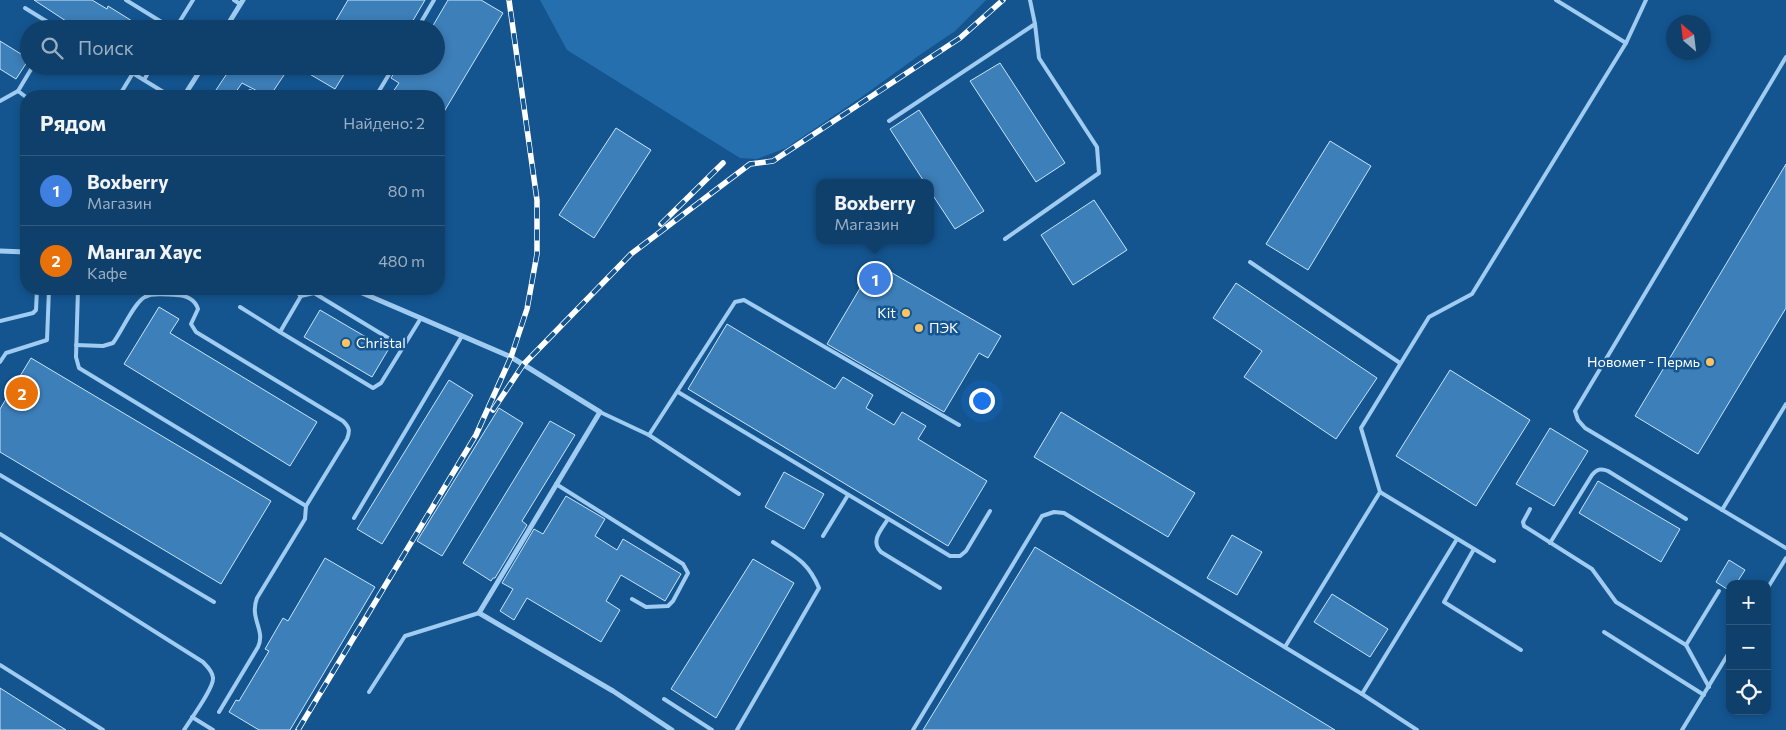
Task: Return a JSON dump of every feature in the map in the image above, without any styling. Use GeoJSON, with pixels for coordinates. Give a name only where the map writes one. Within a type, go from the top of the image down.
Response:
{"type":"FeatureCollection","features":[{"type":"Feature","properties":{"kind":"street"},"geometry":{"type":"LineString","coordinates":[[231,20],[242,2]]}},
{"type":"Feature","properties":{"kind":"street"},"geometry":{"type":"LineString","coordinates":[[188,90],[197,75]]}},
{"type":"Feature","properties":{"kind":"street"},"geometry":{"type":"LineString","coordinates":[[0,251],[20,252]]}},
{"type":"Feature","properties":{"kind":"street"},"geometry":{"type":"LineString","coordinates":[[367,295],[511,357],[600,412],[479,613],[613,691],[672,730]]}},
{"type":"Feature","properties":{"kind":"lane"},"geometry":{"type":"LineString","coordinates":[[126,0],[159,20]]}},
{"type":"Feature","properties":{"kind":"lane"},"geometry":{"type":"LineString","coordinates":[[180,20],[193,0]]}},
{"type":"Feature","properties":{"kind":"lane"},"geometry":{"type":"LineString","coordinates":[[234,0],[242,2]]}},
{"type":"Feature","properties":{"kind":"lane"},"geometry":{"type":"LineString","coordinates":[[422,20],[434,0]]}},
{"type":"Feature","properties":{"kind":"lane"},"geometry":{"type":"LineString","coordinates":[[1005,238],[1099,174],[1097,147],[1039,58],[1030,0]]}},
{"type":"Feature","properties":{"kind":"lane"},"geometry":{"type":"LineString","coordinates":[[1556,0],[1626,43]]}},
{"type":"Feature","properties":{"kind":"lane"},"geometry":{"type":"LineString","coordinates":[[1494,561],[1380,492],[1361,428],[1429,318],[1472,294],[1626,43],[1646,0]]}},
{"type":"Feature","properties":{"kind":"lane"},"geometry":{"type":"LineString","coordinates":[[25,8],[44,20]]}},
{"type":"Feature","properties":{"kind":"lane"},"geometry":{"type":"LineString","coordinates":[[889,121],[1035,24]]}},
{"type":"Feature","properties":{"kind":"lane"},"geometry":{"type":"LineString","coordinates":[[1786,57],[1575,411],[1578,420],[1586,428],[1786,548]]}},
{"type":"Feature","properties":{"kind":"lane"},"geometry":{"type":"LineString","coordinates":[[0,101],[18,91],[28,75]]}},
{"type":"Feature","properties":{"kind":"lane"},"geometry":{"type":"LineString","coordinates":[[123,90],[132,75]]}},
{"type":"Feature","properties":{"kind":"lane"},"geometry":{"type":"LineString","coordinates":[[135,75],[160,90]]}},
{"type":"Feature","properties":{"kind":"lane"},"geometry":{"type":"LineString","coordinates":[[144,80],[147,75]]}},
{"type":"Feature","properties":{"kind":"lane"},"geometry":{"type":"LineString","coordinates":[[380,90],[389,75]]}},
{"type":"Feature","properties":{"kind":"lane"},"geometry":{"type":"LineString","coordinates":[[1250,262],[1400,363]]}},
{"type":"Feature","properties":{"kind":"lane"},"geometry":{"type":"LineString","coordinates":[[0,321],[34,313],[36,310],[37,295]]}},
{"type":"Feature","properties":{"kind":"lane"},"geometry":{"type":"LineString","coordinates":[[0,362],[6,353],[47,340],[49,295]]}},
{"type":"Feature","properties":{"kind":"lane"},"geometry":{"type":"LineString","coordinates":[[78,295],[76,345],[77,363],[80,368],[306,506]]}},
{"type":"Feature","properties":{"kind":"lane"},"geometry":{"type":"LineString","coordinates":[[76,345],[103,346],[113,343],[138,303],[150,295]]}},
{"type":"Feature","properties":{"kind":"lane"},"geometry":{"type":"LineString","coordinates":[[184,295],[197,305],[198,309],[192,324],[196,332],[343,421],[350,432],[306,506],[306,519],[257,598],[253,607],[262,640],[219,712]]}},
{"type":"Feature","properties":{"kind":"lane"},"geometry":{"type":"LineString","coordinates":[[280,332],[301,296],[305,295]]}},
{"type":"Feature","properties":{"kind":"lane"},"geometry":{"type":"LineString","coordinates":[[317,295],[403,347]]}},
{"type":"Feature","properties":{"kind":"lane"},"geometry":{"type":"LineString","coordinates":[[649,435],[735,302],[744,300],[959,425]]}},
{"type":"Feature","properties":{"kind":"lane"},"geometry":{"type":"LineString","coordinates":[[240,307],[373,388],[381,383],[421,318]]}},
{"type":"Feature","properties":{"kind":"lane"},"geometry":{"type":"LineString","coordinates":[[354,518],[462,336]]}},
{"type":"Feature","properties":{"kind":"lane"},"geometry":{"type":"LineString","coordinates":[[678,392],[950,556],[960,556],[966,551],[990,511]]}},
{"type":"Feature","properties":{"kind":"lane"},"geometry":{"type":"LineString","coordinates":[[1722,510],[1786,404]]}},
{"type":"Feature","properties":{"kind":"lane"},"geometry":{"type":"LineString","coordinates":[[600,412],[649,435],[739,494]]}},
{"type":"Feature","properties":{"kind":"lane"},"geometry":{"type":"LineString","coordinates":[[1550,543],[1592,475],[1602,469],[1686,519]]}},
{"type":"Feature","properties":{"kind":"lane"},"geometry":{"type":"LineString","coordinates":[[0,475],[214,602]]}},
{"type":"Feature","properties":{"kind":"lane"},"geometry":{"type":"LineString","coordinates":[[556,484],[683,564],[687,569],[686,579],[668,606],[646,607],[632,599]]}},
{"type":"Feature","properties":{"kind":"lane"},"geometry":{"type":"LineString","coordinates":[[1285,647],[1380,492]]}},
{"type":"Feature","properties":{"kind":"lane"},"geometry":{"type":"LineString","coordinates":[[823,536],[848,495]]}},
{"type":"Feature","properties":{"kind":"lane"},"geometry":{"type":"LineString","coordinates":[[1530,510],[1523,522],[1524,526],[1592,569],[1616,602],[1686,645],[1709,686]]}},
{"type":"Feature","properties":{"kind":"lane"},"geometry":{"type":"LineString","coordinates":[[914,730],[1042,516],[1054,512],[1064,513],[1362,694],[1417,730]]}},
{"type":"Feature","properties":{"kind":"lane"},"geometry":{"type":"LineString","coordinates":[[888,518],[876,538],[875,544],[877,548],[940,588]]}},
{"type":"Feature","properties":{"kind":"lane"},"geometry":{"type":"LineString","coordinates":[[0,534],[203,662],[210,669],[213,678],[210,689],[184,730]]}},
{"type":"Feature","properties":{"kind":"lane"},"geometry":{"type":"LineString","coordinates":[[1362,694],[1457,538]]}},
{"type":"Feature","properties":{"kind":"lane"},"geometry":{"type":"LineString","coordinates":[[737,730],[819,588],[814,576],[802,561],[773,542]]}},
{"type":"Feature","properties":{"kind":"lane"},"geometry":{"type":"LineString","coordinates":[[1474,549],[1444,602],[1521,650]]}},
{"type":"Feature","properties":{"kind":"lane"},"geometry":{"type":"LineString","coordinates":[[1771,582],[1786,558]]}},
{"type":"Feature","properties":{"kind":"lane"},"geometry":{"type":"LineString","coordinates":[[1686,645],[1719,591]]}},
{"type":"Feature","properties":{"kind":"lane"},"geometry":{"type":"LineString","coordinates":[[369,692],[405,636],[479,613]]}},
{"type":"Feature","properties":{"kind":"lane"},"geometry":{"type":"LineString","coordinates":[[1604,632],[1704,695]]}},
{"type":"Feature","properties":{"kind":"lane"},"geometry":{"type":"LineString","coordinates":[[1682,730],[1726,658]]}},
{"type":"Feature","properties":{"kind":"lane"},"geometry":{"type":"LineString","coordinates":[[0,665],[103,730]]}},
{"type":"Feature","properties":{"kind":"lane"},"geometry":{"type":"LineString","coordinates":[[664,699],[712,730]]}},
{"type":"Feature","properties":{"kind":"lane"},"geometry":{"type":"LineString","coordinates":[[192,717],[213,730]]}},
{"type":"Feature","properties":{"kind":"shaded area"},"geometry":{"type":"Polygon","coordinates":[[[540,0],[986,0],[955,31],[860,98],[786,148],[757,159],[740,158],[567,50],[540,0]]]}},
{"type":"Feature","properties":{"kind":"building"},"geometry":{"type":"Polygon","coordinates":[[[34,0],[92,0],[107,9],[108,6],[131,20],[64,20],[34,0]]]}},
{"type":"Feature","properties":{"kind":"building"},"geometry":{"type":"Polygon","coordinates":[[[348,0],[425,0],[413,20],[336,20],[348,0]]]}},
{"type":"Feature","properties":{"kind":"building"},"geometry":{"type":"Polygon","coordinates":[[[448,0],[481,0],[503,13],[445,110],[445,90],[394,90],[399,83],[391,78],[393,75],[445,75],[445,20],[436,20],[448,0]]]}},
{"type":"Feature","properties":{"kind":"building"},"geometry":{"type":"Polygon","coordinates":[[[0,41],[20,53],[20,73],[16,79],[0,69],[0,41]]]}},
{"type":"Feature","properties":{"kind":"building"},"geometry":{"type":"Polygon","coordinates":[[[1000,63],[1065,163],[1036,182],[970,81],[1000,63]]]}},
{"type":"Feature","properties":{"kind":"building"},"geometry":{"type":"Polygon","coordinates":[[[226,75],[284,75],[274,90],[255,90],[242,83],[237,90],[216,90],[226,75]]]}},
{"type":"Feature","properties":{"kind":"building"},"geometry":{"type":"Polygon","coordinates":[[[311,75],[344,75],[335,89],[311,75]]]}},
{"type":"Feature","properties":{"kind":"building"},"geometry":{"type":"Polygon","coordinates":[[[919,110],[984,211],[955,229],[934,197],[934,179],[922,179],[890,129],[919,110]]]}},
{"type":"Feature","properties":{"kind":"building"},"geometry":{"type":"Polygon","coordinates":[[[616,128],[651,150],[594,238],[559,215],[616,128]]]}},
{"type":"Feature","properties":{"kind":"building"},"geometry":{"type":"Polygon","coordinates":[[[1330,141],[1371,166],[1308,270],[1266,244],[1330,141]]]}},
{"type":"Feature","properties":{"kind":"building","name":"Новомет - Пермь"},"geometry":{"type":"Polygon","coordinates":[[[1786,164],[1786,308],[1698,454],[1635,416],[1786,164]]]}},
{"type":"Feature","properties":{"kind":"building"},"geometry":{"type":"Polygon","coordinates":[[[1094,200],[1127,250],[1073,285],[1041,235],[1094,200]]]}},
{"type":"Feature","properties":{"kind":"building"},"geometry":{"type":"Polygon","coordinates":[[[875,263],[1001,336],[988,358],[979,353],[944,412],[827,344],[875,263]]]}},
{"type":"Feature","properties":{"kind":"building"},"geometry":{"type":"Polygon","coordinates":[[[1236,283],[1377,378],[1336,439],[1244,377],[1262,351],[1213,318],[1236,283]]]}},
{"type":"Feature","properties":{"kind":"building"},"geometry":{"type":"Polygon","coordinates":[[[159,307],[179,319],[170,333],[317,422],[290,466],[124,364],[159,307]]]}},
{"type":"Feature","properties":{"kind":"building","name":"Christal"},"geometry":{"type":"Polygon","coordinates":[[[320,310],[388,350],[372,377],[304,337],[320,310]]]}},
{"type":"Feature","properties":{"kind":"building"},"geometry":{"type":"Polygon","coordinates":[[[727,324],[835,389],[843,377],[873,395],[866,408],[894,425],[902,412],[926,426],[918,439],[987,481],[948,546],[688,389],[727,324]]]}},
{"type":"Feature","properties":{"kind":"building"},"geometry":{"type":"Polygon","coordinates":[[[31,358],[271,501],[221,584],[0,452],[0,409],[31,358]]]}},
{"type":"Feature","properties":{"kind":"building"},"geometry":{"type":"Polygon","coordinates":[[[1450,370],[1530,420],[1476,506],[1396,456],[1450,370]]]}},
{"type":"Feature","properties":{"kind":"building"},"geometry":{"type":"Polygon","coordinates":[[[449,380],[473,395],[382,544],[357,529],[449,380]]]}},
{"type":"Feature","properties":{"kind":"building"},"geometry":{"type":"Polygon","coordinates":[[[499,408],[523,423],[442,556],[417,541],[499,408]]]}},
{"type":"Feature","properties":{"kind":"building"},"geometry":{"type":"Polygon","coordinates":[[[1061,412],[1195,493],[1168,537],[1034,457],[1061,412]]]}},
{"type":"Feature","properties":{"kind":"building"},"geometry":{"type":"Polygon","coordinates":[[[550,421],[575,435],[522,521],[527,525],[495,578],[491,581],[463,563],[550,421]]]}},
{"type":"Feature","properties":{"kind":"building"},"geometry":{"type":"Polygon","coordinates":[[[1550,428],[1588,451],[1554,506],[1516,484],[1550,428]]]}},
{"type":"Feature","properties":{"kind":"building"},"geometry":{"type":"Polygon","coordinates":[[[784,472],[824,494],[804,529],[765,507],[784,472]]]}},
{"type":"Feature","properties":{"kind":"building"},"geometry":{"type":"Polygon","coordinates":[[[1598,481],[1680,529],[1661,562],[1579,513],[1598,481]]]}},
{"type":"Feature","properties":{"kind":"building"},"geometry":{"type":"Polygon","coordinates":[[[566,496],[605,519],[595,536],[617,550],[623,539],[681,574],[665,601],[621,575],[606,601],[620,610],[601,642],[527,598],[514,620],[500,611],[513,589],[502,583],[534,529],[543,534],[566,496]]]}},
{"type":"Feature","properties":{"kind":"building"},"geometry":{"type":"Polygon","coordinates":[[[1232,535],[1262,552],[1237,595],[1207,578],[1232,535]]]}},
{"type":"Feature","properties":{"kind":"building"},"geometry":{"type":"Polygon","coordinates":[[[1035,547],[1335,730],[923,730],[1035,547]]]}},
{"type":"Feature","properties":{"kind":"building"},"geometry":{"type":"Polygon","coordinates":[[[325,558],[375,587],[290,730],[259,730],[229,712],[236,700],[239,701],[269,651],[265,649],[283,618],[288,621],[325,558]]]}},
{"type":"Feature","properties":{"kind":"building"},"geometry":{"type":"Polygon","coordinates":[[[753,559],[794,583],[716,718],[671,689],[753,559]]]}},
{"type":"Feature","properties":{"kind":"building"},"geometry":{"type":"Polygon","coordinates":[[[1729,560],[1745,570],[1739,580],[1726,580],[1726,588],[1716,582],[1729,560]]]}},
{"type":"Feature","properties":{"kind":"building"},"geometry":{"type":"Polygon","coordinates":[[[1332,594],[1388,629],[1370,657],[1314,622],[1332,594]]]}},
{"type":"Feature","properties":{"kind":"building"},"geometry":{"type":"Polygon","coordinates":[[[0,688],[66,730],[0,730],[0,688]]]}},
{"type":"Feature","properties":{"kind":"railway"},"geometry":{"type":"LineString","coordinates":[[298,730],[476,435],[511,357],[527,309],[537,254],[537,200],[509,0]]}},
{"type":"Feature","properties":{"kind":"railway"},"geometry":{"type":"LineString","coordinates":[[493,410],[523,365],[631,254],[750,164],[773,161],[960,38],[1003,0]]}},
{"type":"Feature","properties":{"kind":"railway"},"geometry":{"type":"LineString","coordinates":[[661,224],[723,163]]}},
{"type":"Feature","properties":{"kind":"place","name":"Boxberry"},"geometry":{"type":"Point","coordinates":[875,279]}},
{"type":"Feature","properties":{"kind":"place","name":"Kit"},"geometry":{"type":"Point","coordinates":[906,313]}},
{"type":"Feature","properties":{"kind":"place","name":"ПЭК"},"geometry":{"type":"Point","coordinates":[919,328]}},
{"type":"Feature","properties":{"kind":"place","name":"Christal"},"geometry":{"type":"Point","coordinates":[346,343]}},
{"type":"Feature","properties":{"kind":"place","name":"Новомет - Пермь"},"geometry":{"type":"Point","coordinates":[1710,362]}},
{"type":"Feature","properties":{"kind":"place","name":"Мангал Хаус"},"geometry":{"type":"Point","coordinates":[22,393]}}]}
